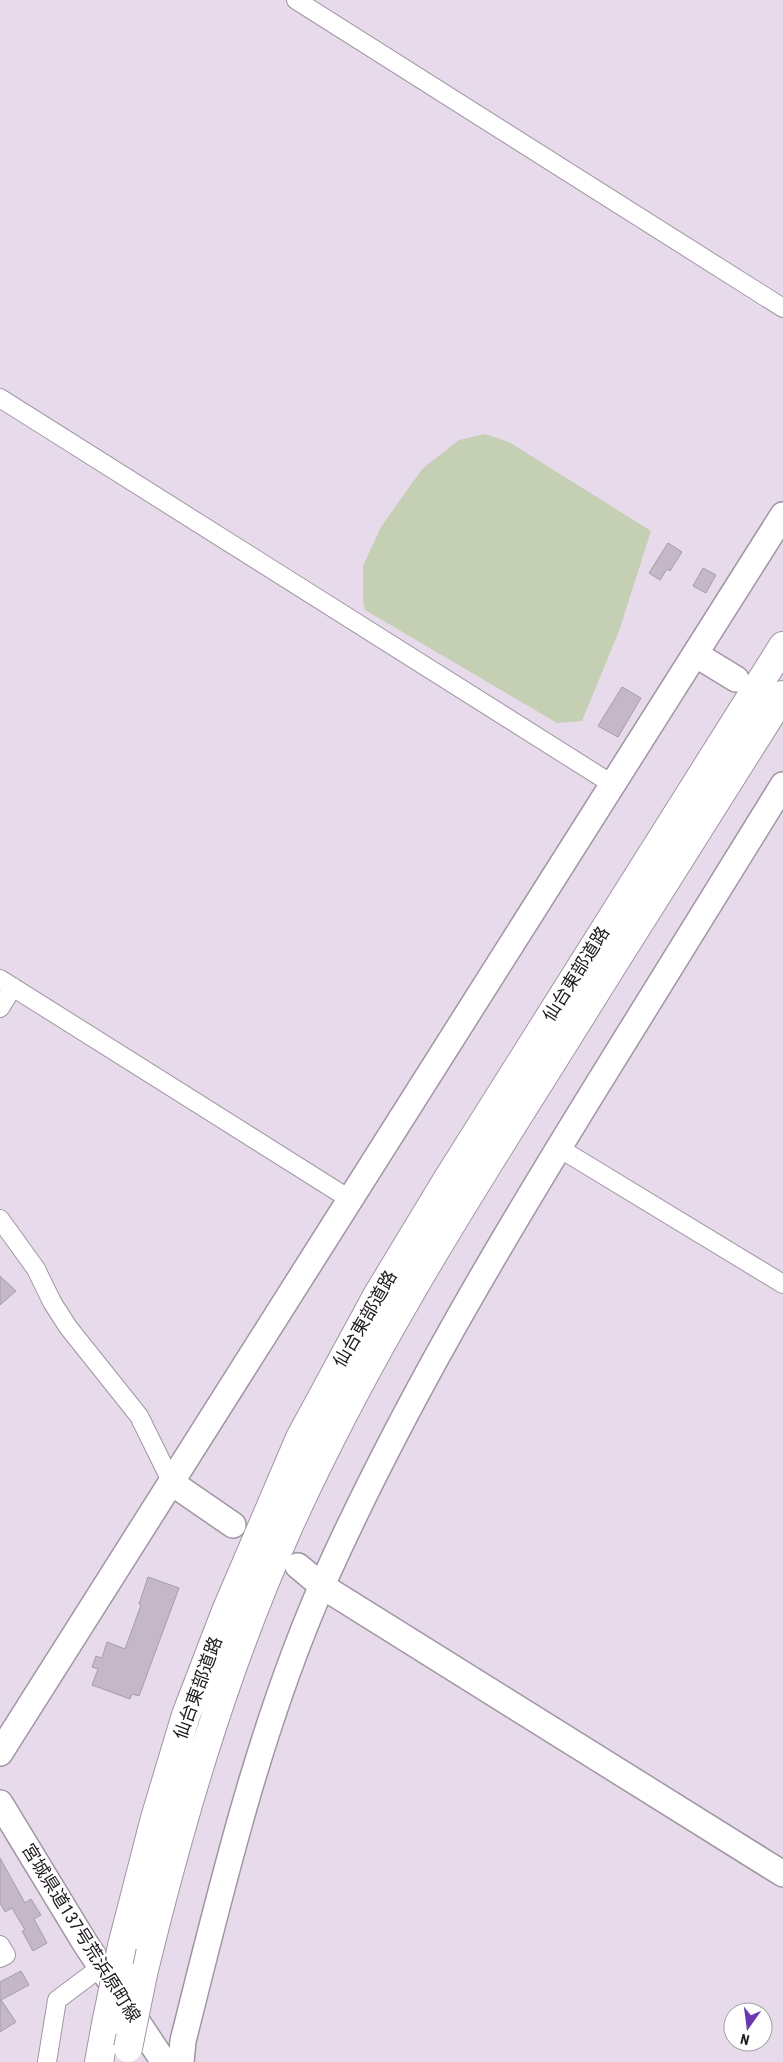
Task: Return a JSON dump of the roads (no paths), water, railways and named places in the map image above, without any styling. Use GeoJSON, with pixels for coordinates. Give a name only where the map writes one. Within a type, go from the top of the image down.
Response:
{"type":"FeatureCollection","features":[{"type":"Feature","properties":{"kind":"highway","name":"仙台東部道路"},"geometry":{"type":"LineString","coordinates":[[100,2062],[122,1946],[155,1818],[186,1715],[255,1539],[308,1423],[378,1294],[447,1180],[783,646]]}},
{"type":"Feature","properties":{"kind":"highway","name":"仙台東部道路"},"geometry":{"type":"LineString","coordinates":[[127,2055],[143,1974],[181,1826],[214,1719],[287,1530],[347,1405],[400,1308],[469,1193],[783,696]]}},
{"type":"Feature","properties":{"kind":"street"},"geometry":{"type":"LineString","coordinates":[[296,0],[783,308]]}},
{"type":"Feature","properties":{"kind":"street"},"geometry":{"type":"LineString","coordinates":[[0,398],[612,784]]}},
{"type":"Feature","properties":{"kind":"street"},"geometry":{"type":"LineString","coordinates":[[0,1753],[783,515]]}},
{"type":"Feature","properties":{"kind":"street"},"geometry":{"type":"LineString","coordinates":[[695,654],[736,679]]}},
{"type":"Feature","properties":{"kind":"street"},"geometry":{"type":"LineString","coordinates":[[180,2062],[183,2041],[240,1823],[285,1681],[322,1586],[392,1438],[468,1301],[559,1148],[783,785]]}},
{"type":"Feature","properties":{"kind":"street"},"geometry":{"type":"LineString","coordinates":[[0,1008],[7,983],[351,1200]]}},
{"type":"Feature","properties":{"kind":"street"},"geometry":{"type":"LineString","coordinates":[[559,1148],[783,1284]]}},
{"type":"Feature","properties":{"kind":"street"},"geometry":{"type":"LineString","coordinates":[[0,1219],[36,1269],[52,1302],[68,1327],[139,1416],[172,1483],[233,1525]]}},
{"type":"Feature","properties":{"kind":"street"},"geometry":{"type":"LineString","coordinates":[[298,1566],[322,1586],[783,1874]]}},
{"type":"Feature","properties":{"kind":"street","name":"宮城県道137号荒浜原町線"},"geometry":{"type":"LineString","coordinates":[[0,1803],[102,1967],[164,2062]]}},
{"type":"Feature","properties":{"kind":"street"},"geometry":{"type":"LineString","coordinates":[[0,1945],[6,1955],[0,1958]]}},
{"type":"Feature","properties":{"kind":"street"},"geometry":{"type":"LineString","coordinates":[[47,2062],[57,2000],[102,1967]]}}]}
